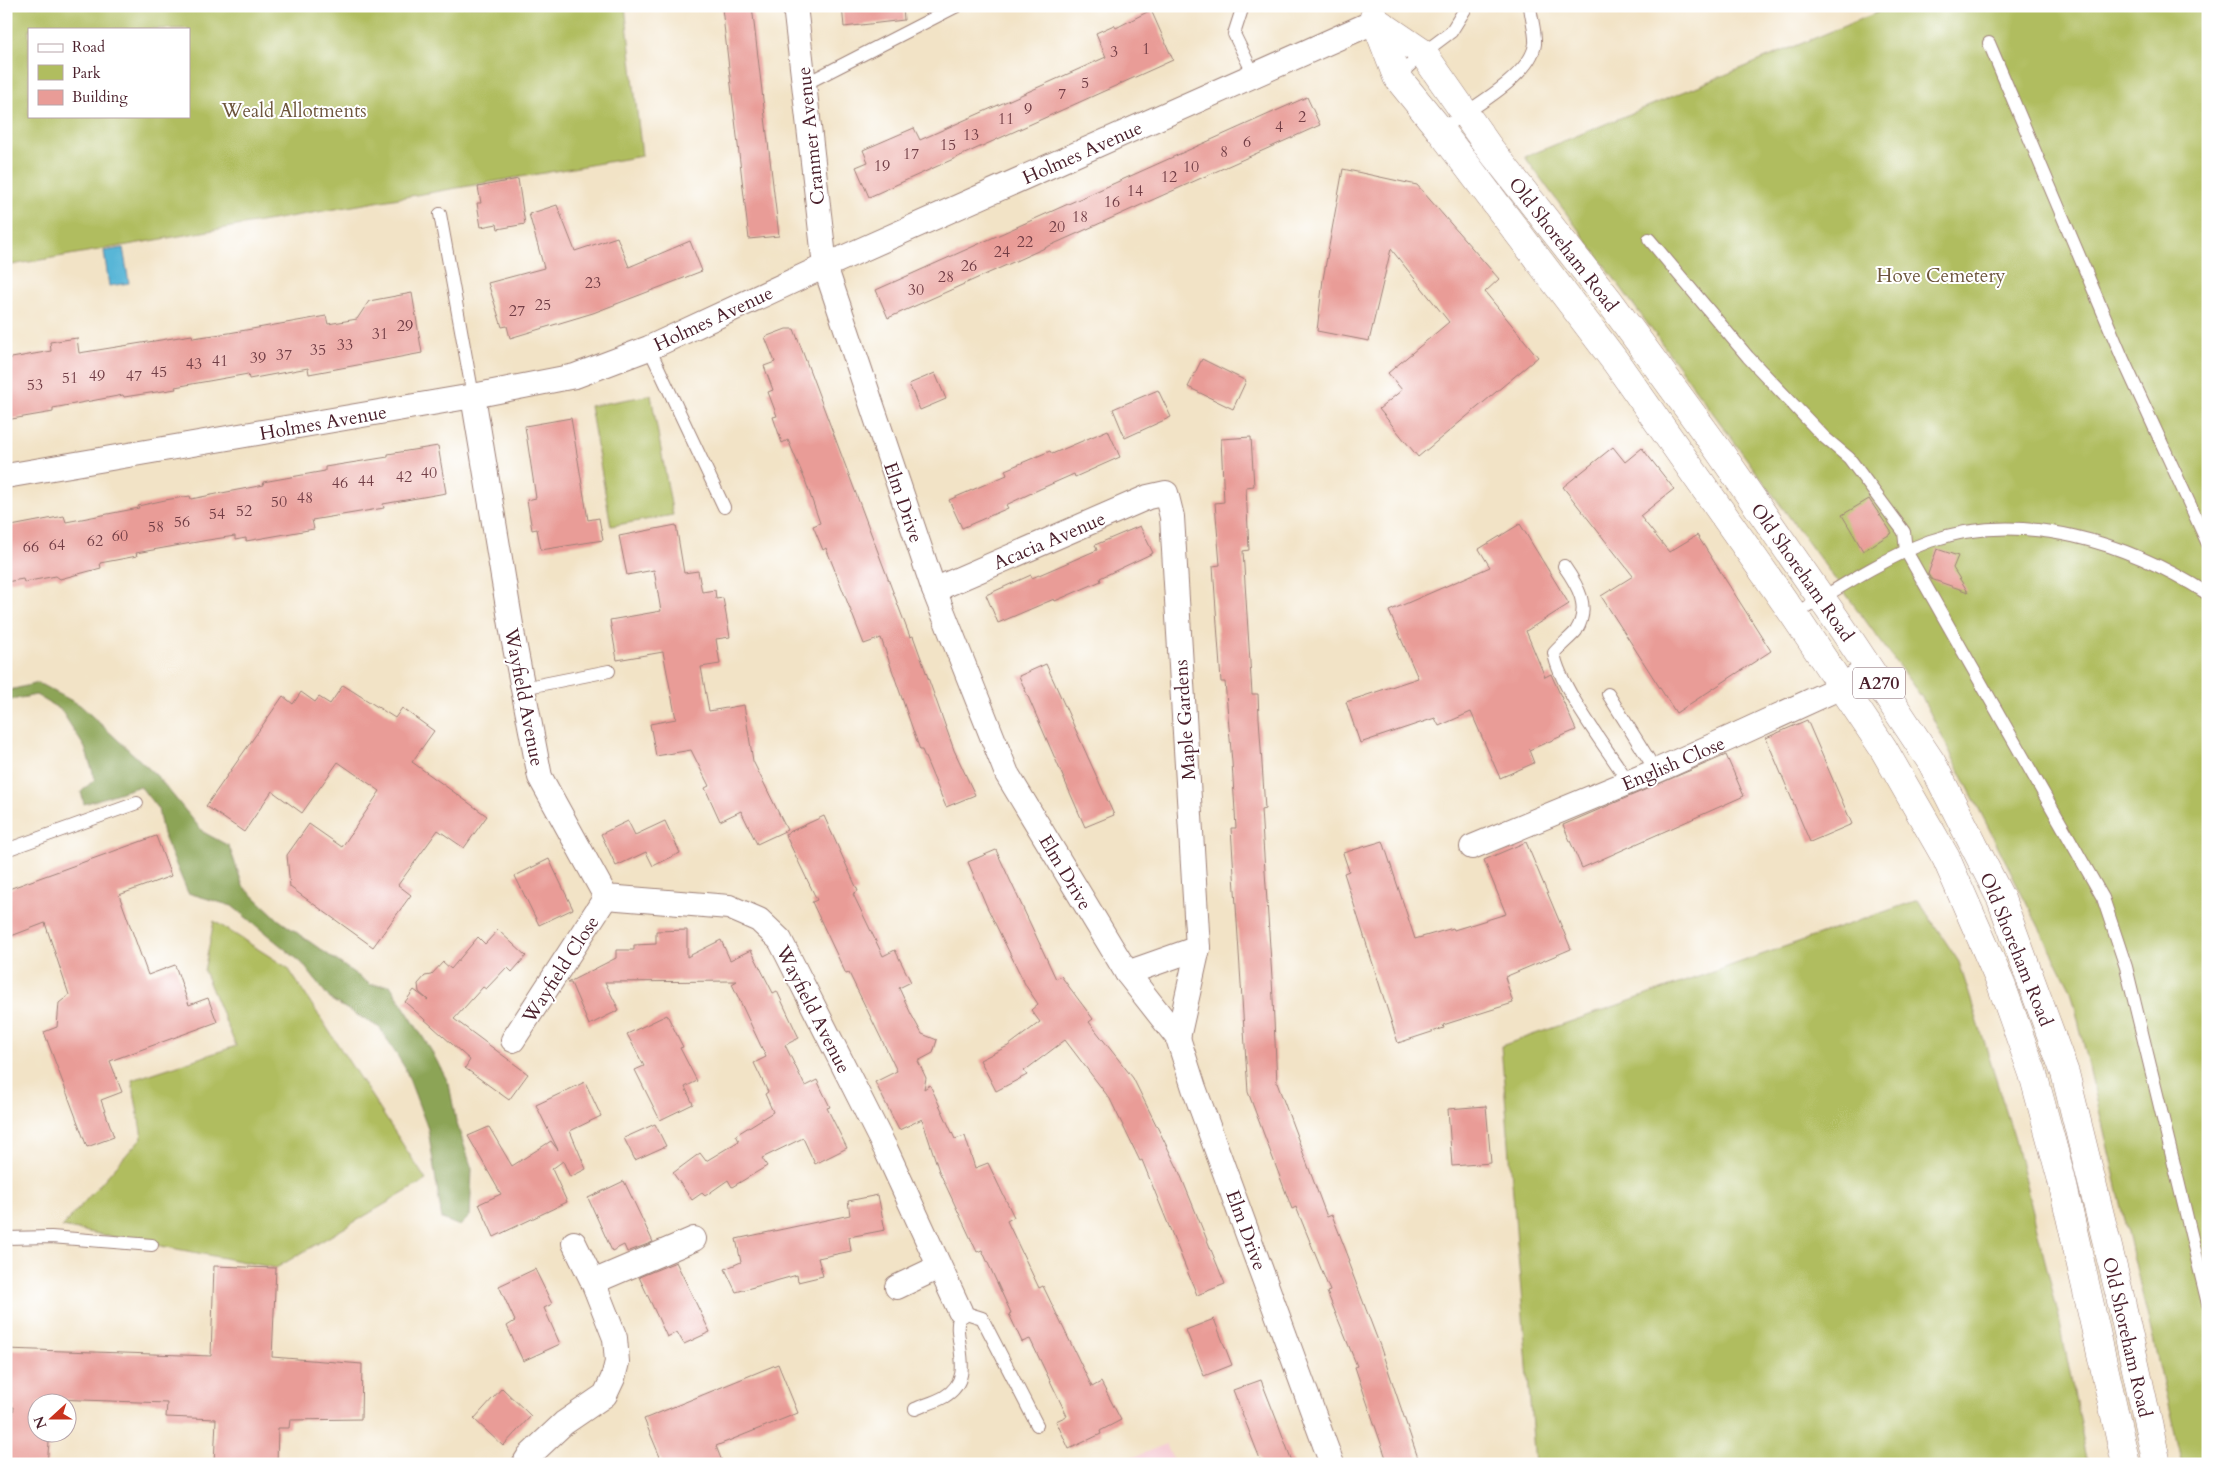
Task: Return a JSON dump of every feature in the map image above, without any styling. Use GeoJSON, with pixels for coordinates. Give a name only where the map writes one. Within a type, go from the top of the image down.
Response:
{"type":"FeatureCollection","features":[{"type":"Feature","properties":{"kind":"main road","name":"Old Shoreham Road"},"geometry":{"type":"LineString","coordinates":[[1371,13],[1423,53],[1490,149],[1610,302],[1719,451],[1822,598],[1932,763],[2001,900],[2065,1073],[2119,1292],[2157,1464]]}},
{"type":"Feature","properties":{"kind":"main road","name":"Old Shoreham Road"},"geometry":{"type":"LineString","coordinates":[[1371,13],[1397,77],[1440,130],[1615,361],[1794,615],[1883,748],[1946,858],[2001,984],[2033,1074],[2061,1177],[2126,1464]]}},
{"type":"Feature","properties":{"kind":"street","name":"Cranmer Avenue"},"geometry":{"type":"LineString","coordinates":[[795,6],[825,266]]}},
{"type":"Feature","properties":{"kind":"street","name":"Holmes Avenue"},"geometry":{"type":"LineString","coordinates":[[6,476],[473,396],[575,376],[649,348],[825,266],[1254,75],[1371,13]]}},
{"type":"Feature","properties":{"kind":"street","name":"Elm Drive"},"geometry":{"type":"LineString","coordinates":[[825,266],[934,590],[1007,774],[1127,973],[1178,1038],[1194,1088],[1332,1464]]}},
{"type":"Feature","properties":{"kind":"street","name":"Wayfield Avenue"},"geometry":{"type":"LineString","coordinates":[[473,396],[540,777],[606,897],[729,907],[759,920],[780,940],[886,1150],[960,1311]]}},
{"type":"Feature","properties":{"kind":"street","name":"Acacia Avenue"},"geometry":{"type":"LineString","coordinates":[[934,590],[1148,497],[1166,493]]}},
{"type":"Feature","properties":{"kind":"street","name":"Maple Gardens"},"geometry":{"type":"LineString","coordinates":[[1166,493],[1172,517],[1198,948],[1178,1038]]}},
{"type":"Feature","properties":{"kind":"street","name":"English Close"},"geometry":{"type":"LineString","coordinates":[[1472,847],[1656,771],[1841,687],[1869,668]]}},
{"type":"Feature","properties":{"kind":"street","name":"Wayfield Close"},"geometry":{"type":"LineString","coordinates":[[513,1040],[606,897]]}},
{"type":"Feature","properties":{"kind":"street"},"geometry":{"type":"LineString","coordinates":[[1127,973],[1198,948]]}},
{"type":"Feature","properties":{"kind":"street"},"geometry":{"type":"LineString","coordinates":[[593,1282],[694,1239]]}},
{"type":"Feature","properties":{"kind":"street"},"geometry":{"type":"LineString","coordinates":[[524,1464],[529,1456],[564,1423],[605,1396],[613,1378],[617,1362],[615,1338],[593,1282],[574,1243]]}},
{"type":"Feature","properties":{"kind":"street"},"geometry":{"type":"LineString","coordinates":[[897,1287],[939,1267]]}},
{"type":"Feature","properties":{"kind":"lane"},"geometry":{"type":"LineString","coordinates":[[804,84],[957,6]]}},
{"type":"Feature","properties":{"kind":"lane"},"geometry":{"type":"LineString","coordinates":[[1243,6],[1234,34],[1254,75]]}},
{"type":"Feature","properties":{"kind":"lane"},"geometry":{"type":"LineString","coordinates":[[1397,77],[1450,32],[1467,6]]}},
{"type":"Feature","properties":{"kind":"lane"},"geometry":{"type":"LineString","coordinates":[[1440,130],[1514,79],[1529,60],[1535,44],[1530,6]]}},
{"type":"Feature","properties":{"kind":"lane"},"geometry":{"type":"LineString","coordinates":[[1989,43],[2122,357],[2208,544]]}},
{"type":"Feature","properties":{"kind":"lane"},"geometry":{"type":"LineString","coordinates":[[440,214],[473,396]]}},
{"type":"Feature","properties":{"kind":"lane"},"geometry":{"type":"LineString","coordinates":[[1649,238],[1748,357],[1824,437],[1849,458],[1904,532],[1906,551],[2103,898],[2126,967],[2208,1304]]}},
{"type":"Feature","properties":{"kind":"lane"},"geometry":{"type":"LineString","coordinates":[[649,348],[724,507]]}},
{"type":"Feature","properties":{"kind":"lane"},"geometry":{"type":"LineString","coordinates":[[1794,615],[1906,551],[1932,541],[1961,534],[1991,530],[2036,530],[2114,548],[2180,576],[2208,594]]}},
{"type":"Feature","properties":{"kind":"lane"},"geometry":{"type":"LineString","coordinates":[[1564,566],[1578,586],[1583,607],[1575,632],[1554,653],[1555,662],[1571,693],[1629,782]]}},
{"type":"Feature","properties":{"kind":"lane"},"geometry":{"type":"LineString","coordinates":[[523,688],[609,671]]}},
{"type":"Feature","properties":{"kind":"lane"},"geometry":{"type":"LineString","coordinates":[[1608,694],[1656,771]]}},
{"type":"Feature","properties":{"kind":"lane"},"geometry":{"type":"LineString","coordinates":[[6,850],[137,804]]}},
{"type":"Feature","properties":{"kind":"lane"},"geometry":{"type":"LineString","coordinates":[[6,1238],[51,1238],[152,1245]]}},
{"type":"Feature","properties":{"kind":"lane"},"geometry":{"type":"LineString","coordinates":[[915,1409],[944,1397],[957,1386],[963,1370],[962,1348],[957,1330],[960,1311],[982,1318],[1037,1426]]}},
{"type":"Feature","properties":{"kind":"shaded area"},"geometry":{"type":"Polygon","coordinates":[[[1166,1444],[1175,1464],[1117,1464],[1166,1444]]]}},
{"type":"Feature","properties":{"kind":"green space","name":"Weald Allotments"},"geometry":{"type":"Polygon","coordinates":[[[6,6],[625,6],[642,156],[6,266],[6,6]]]}},
{"type":"Feature","properties":{"kind":"green space","name":"Hove Cemetery"},"geometry":{"type":"Polygon","coordinates":[[[1893,6],[2208,6],[2208,1464],[2182,1464],[2071,990],[1923,699],[1525,157],[1893,6]]]}},
{"type":"Feature","properties":{"kind":"green space"},"geometry":{"type":"Polygon","coordinates":[[[651,395],[673,515],[611,526],[590,406],[651,395]]]}},
{"type":"Feature","properties":{"kind":"green space"},"geometry":{"type":"Polygon","coordinates":[[[38,683],[80,705],[158,777],[203,832],[229,846],[243,886],[279,920],[371,985],[390,985],[431,1050],[449,1084],[456,1121],[472,1169],[470,1216],[460,1226],[442,1219],[428,1129],[405,1068],[380,1028],[331,1000],[302,963],[232,906],[188,893],[163,834],[158,809],[140,786],[84,804],[81,792],[95,779],[85,748],[61,710],[36,695],[6,701],[6,691],[38,683]]]}},
{"type":"Feature","properties":{"kind":"green space"},"geometry":{"type":"Polygon","coordinates":[[[1918,900],[1959,962],[2015,1140],[2059,1317],[2088,1464],[1535,1464],[1501,1046],[1918,900]]]}},
{"type":"Feature","properties":{"kind":"green space"},"geometry":{"type":"Polygon","coordinates":[[[214,921],[288,968],[426,1180],[276,1268],[62,1227],[142,1137],[132,1080],[236,1046],[204,971],[214,921]]]}},
{"type":"Feature","properties":{"kind":"water"},"geometry":{"type":"Polygon","coordinates":[[[123,248],[129,283],[109,286],[104,251],[123,248]]]}},
{"type":"Feature","properties":{"kind":"building"},"geometry":{"type":"Polygon","coordinates":[[[752,6],[779,236],[749,239],[722,8],[752,6]]]}},
{"type":"Feature","properties":{"kind":"building"},"geometry":{"type":"Polygon","coordinates":[[[842,6],[903,6],[904,20],[844,27],[842,6]]]}},
{"type":"Feature","properties":{"kind":"building"},"geometry":{"type":"Polygon","coordinates":[[[1151,10],[1173,60],[869,197],[856,167],[868,162],[863,150],[914,128],[920,140],[1106,57],[1096,33],[1114,25],[1116,28],[1151,10]]]}},
{"type":"Feature","properties":{"kind":"building"},"geometry":{"type":"Polygon","coordinates":[[[1307,97],[1320,125],[888,318],[876,290],[1307,97]]]}},
{"type":"Feature","properties":{"kind":"building"},"geometry":{"type":"Polygon","coordinates":[[[1343,169],[1417,185],[1499,279],[1485,292],[1538,357],[1418,457],[1379,409],[1402,390],[1388,373],[1449,322],[1391,249],[1369,341],[1317,331],[1323,279],[1343,169]]]}},
{"type":"Feature","properties":{"kind":"building"},"geometry":{"type":"Polygon","coordinates":[[[518,179],[525,224],[498,229],[497,224],[481,227],[477,203],[481,203],[478,187],[518,179]]]}},
{"type":"Feature","properties":{"kind":"building"},"geometry":{"type":"Polygon","coordinates":[[[557,205],[575,251],[617,237],[629,267],[690,241],[702,271],[593,313],[510,338],[507,326],[502,327],[488,283],[544,268],[529,214],[557,205]]]}},
{"type":"Feature","properties":{"kind":"building"},"geometry":{"type":"Polygon","coordinates":[[[412,293],[422,353],[309,374],[308,368],[249,379],[248,374],[175,387],[176,389],[124,397],[123,395],[53,408],[53,412],[6,420],[6,359],[51,351],[50,342],[77,338],[79,353],[192,335],[193,338],[229,333],[326,316],[328,324],[357,319],[369,301],[412,293]]]}},
{"type":"Feature","properties":{"kind":"building"},"geometry":{"type":"Polygon","coordinates":[[[786,329],[794,329],[910,637],[913,636],[954,750],[975,795],[946,807],[922,750],[920,750],[881,638],[864,644],[826,548],[823,550],[813,526],[820,523],[805,480],[788,440],[782,443],[773,417],[777,416],[768,392],[773,390],[764,366],[775,362],[765,337],[786,329]]]}},
{"type":"Feature","properties":{"kind":"building"},"geometry":{"type":"Polygon","coordinates":[[[1202,359],[1246,381],[1233,409],[1188,387],[1202,359]]]}},
{"type":"Feature","properties":{"kind":"building"},"geometry":{"type":"Polygon","coordinates":[[[935,373],[946,399],[920,410],[909,384],[935,373]]]}},
{"type":"Feature","properties":{"kind":"building"},"geometry":{"type":"Polygon","coordinates":[[[1158,390],[1171,417],[1125,438],[1113,409],[1158,390]]]}},
{"type":"Feature","properties":{"kind":"building"},"geometry":{"type":"Polygon","coordinates":[[[571,418],[588,520],[599,518],[603,540],[541,550],[537,529],[532,530],[527,500],[536,498],[525,426],[571,418]]]}},
{"type":"Feature","properties":{"kind":"building"},"geometry":{"type":"Polygon","coordinates":[[[1108,430],[1120,457],[1075,477],[1074,474],[1040,489],[1006,505],[1008,508],[962,528],[949,500],[1007,475],[1005,470],[1050,451],[1052,454],[1108,430]]]}},
{"type":"Feature","properties":{"kind":"building"},"geometry":{"type":"Polygon","coordinates":[[[1251,437],[1254,486],[1246,487],[1249,550],[1243,551],[1252,694],[1258,694],[1265,809],[1261,810],[1277,1083],[1327,1217],[1332,1215],[1350,1261],[1348,1262],[1380,1346],[1420,1464],[1388,1464],[1355,1367],[1357,1366],[1327,1292],[1330,1291],[1296,1207],[1292,1209],[1248,1092],[1231,828],[1236,828],[1232,762],[1225,682],[1221,682],[1213,566],[1220,565],[1215,503],[1224,502],[1221,439],[1251,437]]]}},
{"type":"Feature","properties":{"kind":"building"},"geometry":{"type":"Polygon","coordinates":[[[438,446],[446,493],[383,504],[384,508],[312,520],[314,529],[246,541],[246,538],[235,540],[235,536],[208,540],[136,553],[137,556],[100,563],[101,568],[60,579],[56,576],[24,582],[23,579],[6,582],[6,527],[64,516],[66,522],[139,508],[138,506],[165,500],[190,496],[191,499],[264,485],[263,482],[325,471],[325,467],[388,457],[388,454],[438,446]]]}},
{"type":"Feature","properties":{"kind":"building"},"geometry":{"type":"Polygon","coordinates":[[[1613,447],[1625,462],[1642,448],[1674,489],[1640,516],[1669,552],[1697,535],[1771,651],[1676,713],[1601,596],[1633,576],[1563,487],[1613,447]]]}},
{"type":"Feature","properties":{"kind":"building"},"geometry":{"type":"Polygon","coordinates":[[[1869,499],[1892,533],[1863,551],[1842,515],[1869,499]]]}},
{"type":"Feature","properties":{"kind":"building"},"geometry":{"type":"Polygon","coordinates":[[[1520,524],[1569,604],[1526,631],[1545,677],[1551,674],[1576,730],[1529,750],[1534,763],[1500,778],[1471,712],[1439,726],[1435,718],[1360,743],[1346,702],[1418,678],[1389,611],[1490,567],[1479,549],[1520,524]]]}},
{"type":"Feature","properties":{"kind":"building"},"geometry":{"type":"Polygon","coordinates":[[[676,525],[684,573],[698,571],[702,592],[715,590],[716,599],[723,598],[730,637],[716,639],[720,664],[701,667],[709,711],[744,705],[753,761],[787,830],[757,844],[741,811],[720,821],[705,788],[709,786],[691,750],[656,756],[650,724],[676,719],[663,652],[617,660],[610,620],[661,611],[654,570],[627,575],[619,536],[676,525]]]}},
{"type":"Feature","properties":{"kind":"building"},"geometry":{"type":"Polygon","coordinates":[[[1140,526],[1153,553],[1100,578],[1101,581],[998,623],[986,595],[1031,575],[1032,578],[1097,550],[1095,545],[1140,526]]]}},
{"type":"Feature","properties":{"kind":"building"},"geometry":{"type":"Polygon","coordinates":[[[1937,549],[1958,556],[1953,568],[1968,592],[1931,579],[1928,574],[1937,549]]]}},
{"type":"Feature","properties":{"kind":"building"},"geometry":{"type":"Polygon","coordinates":[[[1046,664],[1114,815],[1085,827],[1019,676],[1046,664]]]}},
{"type":"Feature","properties":{"kind":"building"},"geometry":{"type":"Polygon","coordinates":[[[343,685],[395,718],[402,708],[434,731],[412,762],[487,816],[464,848],[438,830],[398,885],[411,895],[373,947],[290,887],[287,855],[309,824],[342,847],[380,791],[338,762],[302,813],[272,791],[244,832],[206,806],[283,696],[293,704],[301,692],[315,702],[319,697],[330,704],[343,685]]]}},
{"type":"Feature","properties":{"kind":"building"},"geometry":{"type":"Polygon","coordinates":[[[1807,720],[1852,824],[1810,842],[1766,738],[1807,720]]]}},
{"type":"Feature","properties":{"kind":"building"},"geometry":{"type":"Polygon","coordinates":[[[1726,755],[1744,796],[1582,868],[1563,825],[1726,755]]]}},
{"type":"Feature","properties":{"kind":"building"},"geometry":{"type":"Polygon","coordinates":[[[824,816],[858,891],[853,894],[883,956],[895,950],[911,982],[899,988],[911,1014],[922,1034],[937,1040],[933,1053],[918,1061],[926,1078],[924,1089],[930,1085],[955,1139],[965,1136],[975,1168],[988,1163],[1014,1217],[1007,1221],[1039,1288],[1043,1286],[1092,1387],[1101,1382],[1121,1420],[1100,1431],[1101,1434],[1069,1449],[1056,1421],[1067,1416],[1030,1339],[1022,1342],[982,1250],[977,1252],[939,1171],[922,1119],[899,1130],[875,1082],[897,1071],[849,973],[846,974],[812,902],[817,900],[785,834],[824,816]]]}},
{"type":"Feature","properties":{"kind":"building"},"geometry":{"type":"Polygon","coordinates":[[[628,821],[635,835],[665,821],[680,853],[653,866],[646,852],[616,866],[601,834],[628,821]]]}},
{"type":"Feature","properties":{"kind":"building"},"geometry":{"type":"Polygon","coordinates":[[[156,836],[171,876],[119,895],[148,975],[175,965],[189,1005],[208,998],[217,1022],[110,1061],[122,1092],[101,1100],[114,1137],[87,1147],[44,1032],[57,1027],[59,1003],[69,995],[45,923],[6,938],[6,890],[156,836]]]}},
{"type":"Feature","properties":{"kind":"building"},"geometry":{"type":"Polygon","coordinates":[[[1383,841],[1415,939],[1453,928],[1454,930],[1506,914],[1484,860],[1526,842],[1571,949],[1505,977],[1513,1003],[1443,1025],[1444,1028],[1398,1043],[1344,873],[1349,871],[1343,853],[1383,841]]]}},
{"type":"Feature","properties":{"kind":"building"},"geometry":{"type":"Polygon","coordinates":[[[996,850],[1056,979],[1061,976],[1093,1019],[1089,1022],[1133,1078],[1178,1169],[1225,1284],[1197,1295],[1142,1160],[1140,1161],[1110,1099],[1065,1040],[1024,1071],[1027,1075],[996,1091],[980,1060],[1008,1046],[1040,1022],[1031,1010],[1038,1004],[1026,986],[987,907],[968,862],[996,850]]]}},
{"type":"Feature","properties":{"kind":"building"},"geometry":{"type":"Polygon","coordinates":[[[549,859],[573,909],[539,925],[515,876],[549,859]]]}},
{"type":"Feature","properties":{"kind":"building"},"geometry":{"type":"Polygon","coordinates":[[[498,930],[526,956],[512,972],[507,967],[486,989],[483,987],[454,1019],[528,1074],[509,1100],[465,1068],[470,1060],[405,1002],[414,990],[428,1000],[419,992],[418,984],[425,976],[431,975],[443,962],[451,969],[478,937],[485,944],[498,930]]]}},
{"type":"Feature","properties":{"kind":"building"},"geometry":{"type":"Polygon","coordinates":[[[687,930],[687,957],[721,940],[730,960],[751,950],[773,993],[777,991],[799,1038],[785,1045],[805,1086],[817,1080],[830,1107],[827,1108],[847,1148],[815,1164],[803,1138],[762,1158],[767,1166],[732,1187],[728,1180],[705,1196],[702,1193],[692,1200],[673,1173],[700,1153],[706,1161],[739,1141],[736,1135],[773,1112],[765,1094],[768,1092],[754,1063],[766,1057],[732,984],[737,981],[605,982],[619,1010],[589,1025],[571,983],[567,983],[616,958],[616,950],[634,950],[634,945],[656,944],[656,931],[687,930]]]}},
{"type":"Feature","properties":{"kind":"building"},"geometry":{"type":"Polygon","coordinates":[[[667,1015],[683,1047],[680,1048],[697,1081],[685,1087],[693,1104],[660,1120],[635,1070],[644,1066],[627,1034],[667,1015]]]}},
{"type":"Feature","properties":{"kind":"building"},"geometry":{"type":"Polygon","coordinates":[[[585,1082],[601,1116],[570,1131],[586,1169],[570,1177],[563,1161],[552,1169],[567,1202],[494,1237],[479,1204],[501,1194],[468,1136],[489,1127],[512,1166],[551,1141],[558,1150],[536,1105],[585,1082]]]}},
{"type":"Feature","properties":{"kind":"building"},"geometry":{"type":"Polygon","coordinates":[[[1486,1106],[1491,1163],[1452,1166],[1448,1109],[1486,1106]]]}},
{"type":"Feature","properties":{"kind":"building"},"geometry":{"type":"Polygon","coordinates":[[[655,1124],[666,1146],[635,1160],[624,1138],[655,1124]]]}},
{"type":"Feature","properties":{"kind":"building"},"geometry":{"type":"Polygon","coordinates":[[[624,1181],[653,1242],[627,1252],[624,1245],[612,1251],[588,1198],[624,1181]]]}},
{"type":"Feature","properties":{"kind":"building"},"geometry":{"type":"Polygon","coordinates":[[[878,1195],[885,1230],[849,1237],[851,1251],[818,1258],[823,1276],[798,1282],[797,1275],[736,1292],[725,1269],[741,1262],[736,1239],[850,1215],[848,1201],[878,1195]]]}},
{"type":"Feature","properties":{"kind":"building"},"geometry":{"type":"Polygon","coordinates":[[[676,1262],[710,1332],[684,1344],[677,1332],[667,1337],[639,1277],[676,1262]]]}},
{"type":"Feature","properties":{"kind":"building"},"geometry":{"type":"Polygon","coordinates":[[[214,1266],[276,1268],[272,1357],[362,1364],[361,1419],[290,1420],[289,1428],[278,1428],[277,1464],[214,1464],[216,1419],[166,1417],[167,1403],[78,1400],[78,1392],[28,1392],[28,1442],[49,1442],[47,1464],[6,1464],[14,1407],[6,1407],[6,1349],[211,1356],[214,1266]]]}},
{"type":"Feature","properties":{"kind":"building"},"geometry":{"type":"Polygon","coordinates":[[[535,1269],[552,1304],[544,1308],[560,1344],[523,1361],[507,1326],[515,1321],[499,1286],[535,1269]]]}},
{"type":"Feature","properties":{"kind":"building"},"geometry":{"type":"Polygon","coordinates":[[[1214,1319],[1232,1365],[1204,1376],[1186,1330],[1214,1319]]]}},
{"type":"Feature","properties":{"kind":"building"},"geometry":{"type":"Polygon","coordinates":[[[778,1364],[798,1413],[716,1446],[723,1464],[663,1464],[644,1419],[778,1364]]]}},
{"type":"Feature","properties":{"kind":"building"},"geometry":{"type":"Polygon","coordinates":[[[1261,1380],[1293,1464],[1262,1464],[1233,1390],[1261,1380]]]}},
{"type":"Feature","properties":{"kind":"building"},"geometry":{"type":"Polygon","coordinates":[[[502,1388],[531,1416],[503,1446],[474,1419],[502,1388]]]}}]}
